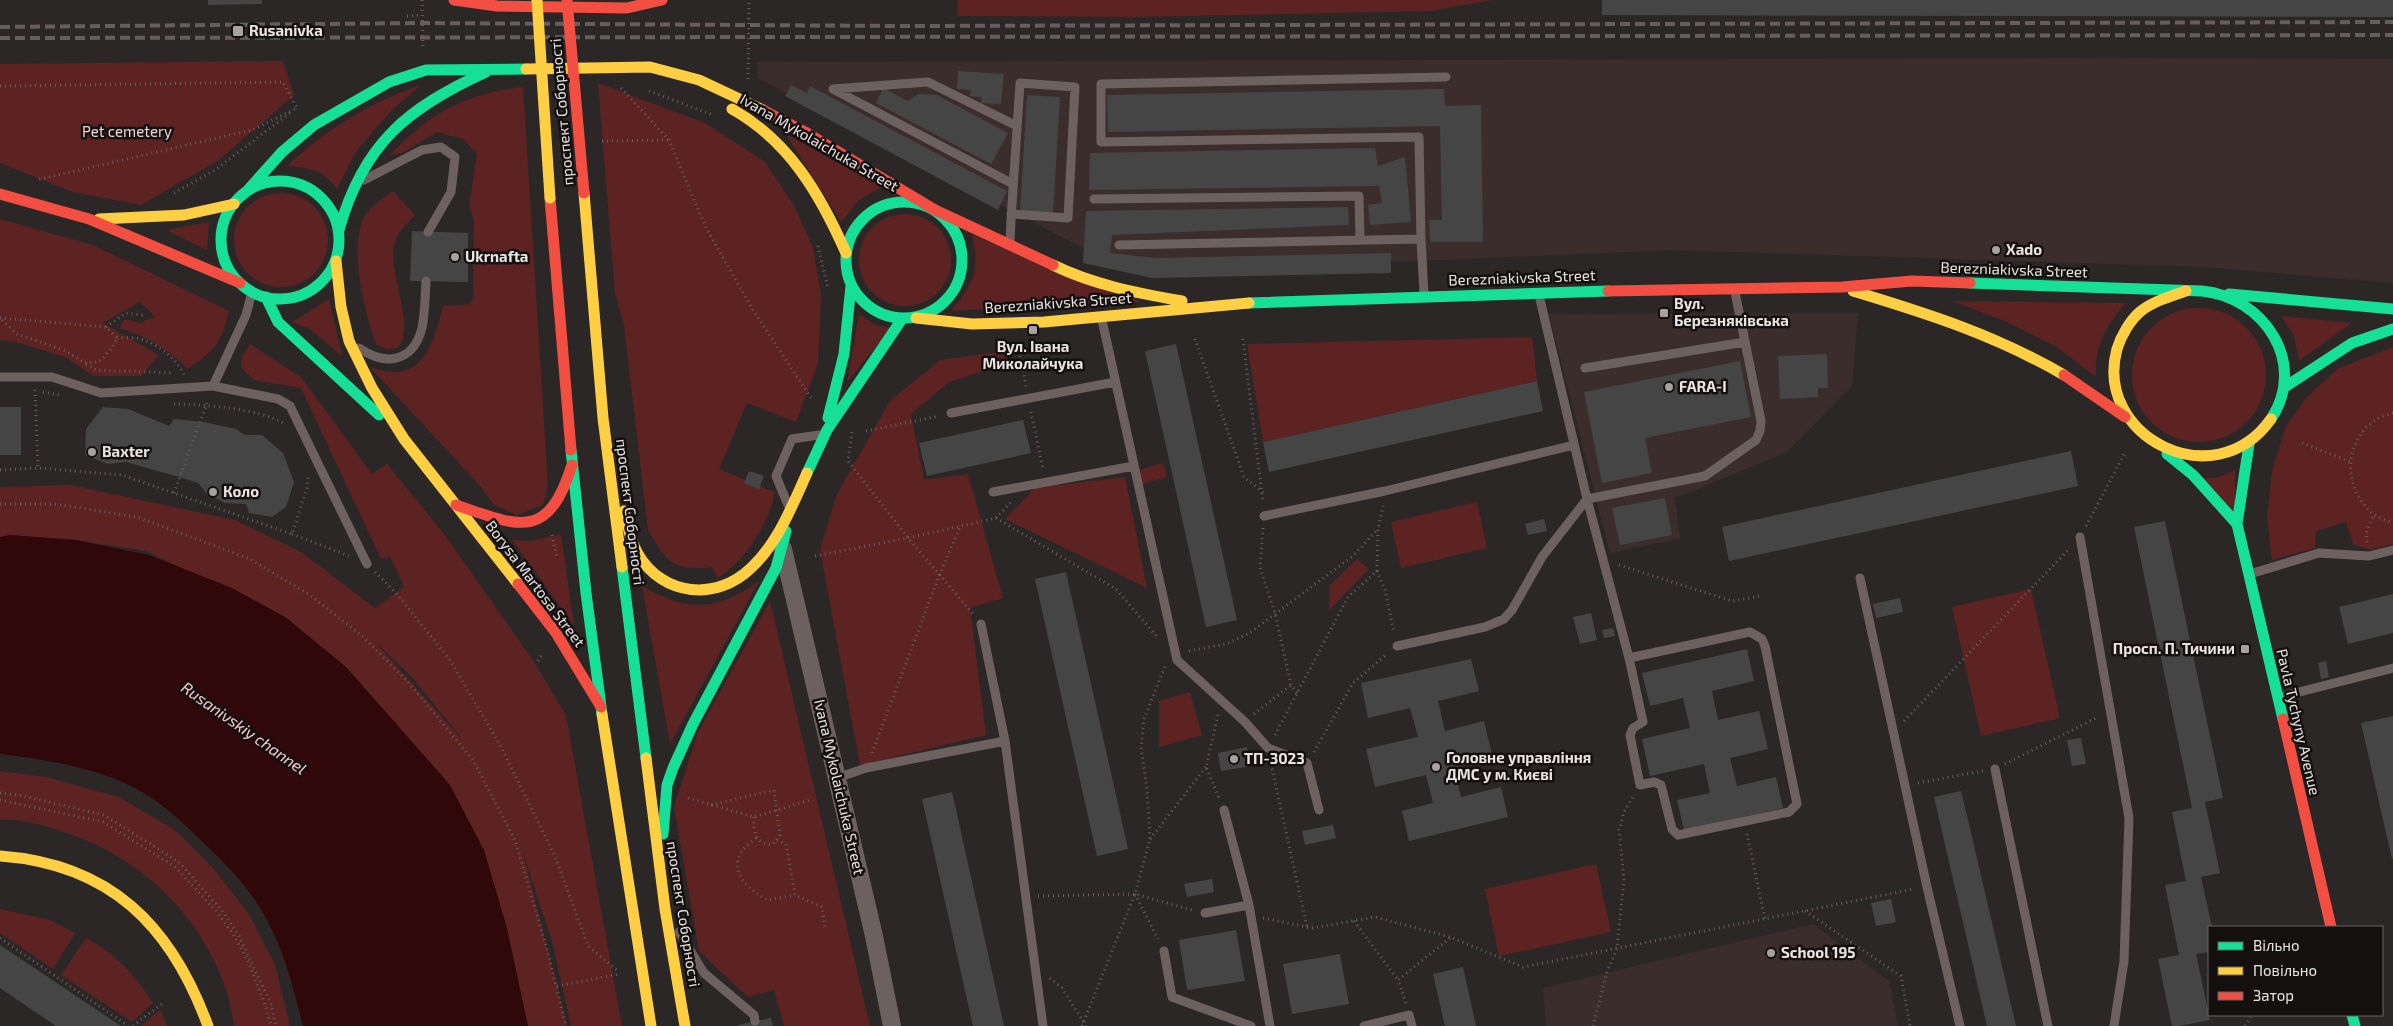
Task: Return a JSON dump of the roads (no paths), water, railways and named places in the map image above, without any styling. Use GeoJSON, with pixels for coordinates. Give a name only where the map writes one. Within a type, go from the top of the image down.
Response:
{"type":"FeatureCollection","features":[{"type":"Feature","properties":{"kind":"main road"},"geometry":{"type":"LineString","coordinates":[[454,0],[497,6],[627,8],[662,0]]}},
{"type":"Feature","properties":{"kind":"main road","name":"проспект Соборності"},"geometry":{"type":"LineString","coordinates":[[537,0],[550,198],[572,463],[618,834],[651,1026]]}},
{"type":"Feature","properties":{"kind":"main road","name":"проспект Соборності"},"geometry":{"type":"LineString","coordinates":[[567,0],[603,418],[665,909],[685,1026]]}},
{"type":"Feature","properties":{"kind":"main road"},"geometry":{"type":"LineString","coordinates":[[240,283],[229,269],[223,253],[221,236],[225,219],[234,204],[282,152],[314,125],[389,82],[426,70],[495,68]]}},
{"type":"Feature","properties":{"kind":"main road"},"geometry":{"type":"LineString","coordinates":[[0,194],[89,219],[240,283],[252,292],[266,297],[282,299],[300,296],[315,288],[328,276],[336,260],[344,206],[352,186],[372,154],[405,117],[432,97],[495,68]]}},
{"type":"Feature","properties":{"kind":"main road","name":"Ivana Mykolaichuka Street"},"geometry":{"type":"LineString","coordinates":[[495,68],[650,68],[699,80],[733,94],[805,132],[934,210]]}},
{"type":"Feature","properties":{"kind":"main road"},"geometry":{"type":"LineString","coordinates":[[620,68],[682,88]]}},
{"type":"Feature","properties":{"kind":"main road","name":"Ivana Mykolaichuka Street"},"geometry":{"type":"LineString","coordinates":[[701,94],[742,113],[783,147],[800,169],[829,215],[846,253]]}},
{"type":"Feature","properties":{"kind":"main road"},"geometry":{"type":"LineString","coordinates":[[248,190],[266,182],[286,181],[304,186],[321,196],[333,212],[339,230]]}},
{"type":"Feature","properties":{"kind":"main road"},"geometry":{"type":"LineString","coordinates":[[897,202],[917,203],[934,210],[949,223],[958,239],[962,259],[959,279],[950,297],[940,306],[916,318],[902,319],[886,316],[872,309],[860,299],[851,286],[846,270],[846,253],[852,234],[863,218],[879,208],[897,202]]}},
{"type":"Feature","properties":{"kind":"main road"},"geometry":{"type":"LineString","coordinates":[[89,219],[184,215],[234,204]]}},
{"type":"Feature","properties":{"kind":"main road","name":"Berezniakivska Street"},"geometry":{"type":"LineString","coordinates":[[934,210],[1071,274],[1121,290],[1202,304]]}},
{"type":"Feature","properties":{"kind":"main road","name":"Borysa Martosa Street"},"geometry":{"type":"LineString","coordinates":[[336,260],[341,307],[349,341],[355,357],[372,388],[404,439],[556,633],[602,709]]}},
{"type":"Feature","properties":{"kind":"main road","name":"Berezniakivska Street"},"geometry":{"type":"LineString","coordinates":[[916,318],[972,324],[1044,322],[1202,304],[1538,292],[1842,287],[1912,281],[2186,291]]}},
{"type":"Feature","properties":{"kind":"main road","name":"Ivana Mykolaichuka Street"},"geometry":{"type":"LineString","coordinates":[[603,418],[630,537],[645,567],[676,588],[700,592],[723,588],[744,577],[760,560],[790,512],[824,434],[844,354],[851,286]]}},
{"type":"Feature","properties":{"kind":"main road","name":"Berezniakivska Street"},"geometry":{"type":"LineString","coordinates":[[1842,287],[1968,328],[2001,342],[2090,390],[2129,420]]}},
{"type":"Feature","properties":{"kind":"main road"},"geometry":{"type":"LineString","coordinates":[[2217,294],[2242,304],[2268,325],[2278,340],[2284,364],[2285,387],[2264,430],[2249,444],[2224,454],[2199,458],[2181,454],[2152,442],[2129,420],[2116,391],[2113,365],[2121,336],[2138,314],[2157,301],[2186,291],[2393,309]]}},
{"type":"Feature","properties":{"kind":"main road","name":"Borysa Martosa Street"},"geometry":{"type":"LineString","coordinates":[[266,297],[278,322],[404,439]]}},
{"type":"Feature","properties":{"kind":"main road","name":"Ivana Mykolaichuka Street"},"geometry":{"type":"LineString","coordinates":[[824,434],[902,319]]}},
{"type":"Feature","properties":{"kind":"main road"},"geometry":{"type":"LineString","coordinates":[[2285,387],[2352,343],[2393,329]]}},
{"type":"Feature","properties":{"kind":"main road","name":"Pavla Tychyny Avenue"},"geometry":{"type":"LineString","coordinates":[[2152,442],[2193,475],[2237,524]]}},
{"type":"Feature","properties":{"kind":"main road","name":"Pavla Tychyny Avenue"},"geometry":{"type":"LineString","coordinates":[[2249,444],[2237,524],[2331,926]]}},
{"type":"Feature","properties":{"kind":"main road","name":"Borysa Martosa Street"},"geometry":{"type":"LineString","coordinates":[[456,505],[499,520],[528,523],[548,516],[559,504],[566,489],[572,463]]}},
{"type":"Feature","properties":{"kind":"main road","name":"Ivana Mykolaichuka Street"},"geometry":{"type":"LineString","coordinates":[[660,871],[665,803],[670,776],[694,724],[776,568],[783,548],[790,512]]}},
{"type":"Feature","properties":{"kind":"main road"},"geometry":{"type":"LineString","coordinates":[[0,856],[46,862],[79,872],[118,893],[152,925],[183,964],[208,1026]]}},
{"type":"Feature","properties":{"kind":"street","name":"Ivana Mykolaichuka Street"},"geometry":{"type":"LineString","coordinates":[[783,548],[874,936],[892,1026]]}},
{"type":"Feature","properties":{"kind":"lane"},"geometry":{"type":"LineString","coordinates":[[1424,296],[1419,137],[1101,142],[1101,84],[1446,77]]}},
{"type":"Feature","properties":{"kind":"lane"},"geometry":{"type":"LineString","coordinates":[[1013,184],[833,89],[928,82],[1017,126]]}},
{"type":"Feature","properties":{"kind":"lane"},"geometry":{"type":"LineString","coordinates":[[1010,245],[1020,83],[1075,87],[1068,218],[1012,214]]}},
{"type":"Feature","properties":{"kind":"lane"},"geometry":{"type":"LineString","coordinates":[[352,186],[422,150],[441,147],[456,157],[451,192],[428,232]]}},
{"type":"Feature","properties":{"kind":"lane"},"geometry":{"type":"LineString","coordinates":[[1094,199],[1359,196],[1360,240]]}},
{"type":"Feature","properties":{"kind":"lane"},"geometry":{"type":"LineString","coordinates":[[1119,245],[1421,239]]}},
{"type":"Feature","properties":{"kind":"lane"},"geometry":{"type":"LineString","coordinates":[[349,341],[366,353],[390,361],[404,356],[415,345],[422,329],[426,281]]}},
{"type":"Feature","properties":{"kind":"lane"},"geometry":{"type":"LineString","coordinates":[[1397,646],[1485,627],[1504,619],[1512,610],[1542,557],[1587,500],[1705,476],[1756,440],[1760,431],[1761,421],[1734,289]]}},
{"type":"Feature","properties":{"kind":"lane"},"geometry":{"type":"LineString","coordinates":[[213,386],[246,315],[252,292]]}},
{"type":"Feature","properties":{"kind":"lane"},"geometry":{"type":"LineString","coordinates":[[1538,292],[1587,500],[1629,658],[1642,722],[1633,728],[1630,735],[1640,785],[1654,782],[1661,785],[1672,829],[1678,835],[1789,812],[1796,804],[1765,646],[1762,639],[1750,632],[1629,658]]}},
{"type":"Feature","properties":{"kind":"lane"},"geometry":{"type":"LineString","coordinates":[[1101,317],[1177,660],[1245,722],[1268,748],[1307,763],[1319,810]]}},
{"type":"Feature","properties":{"kind":"lane"},"geometry":{"type":"LineString","coordinates":[[1585,368],[1745,342]]}},
{"type":"Feature","properties":{"kind":"lane"},"geometry":{"type":"LineString","coordinates":[[0,377],[52,377],[101,393],[213,386],[278,399],[290,406],[367,564]]}},
{"type":"Feature","properties":{"kind":"lane"},"geometry":{"type":"LineString","coordinates":[[952,413],[1115,382]]}},
{"type":"Feature","properties":{"kind":"lane"},"geometry":{"type":"LineString","coordinates":[[790,512],[776,476],[792,440],[824,434]]}},
{"type":"Feature","properties":{"kind":"lane"},"geometry":{"type":"LineString","coordinates":[[1264,516],[1385,491],[1574,444]]}},
{"type":"Feature","properties":{"kind":"lane"},"geometry":{"type":"LineString","coordinates":[[993,492],[1134,466]]}},
{"type":"Feature","properties":{"kind":"lane"},"geometry":{"type":"LineString","coordinates":[[2080,537],[2129,818],[2124,961],[2114,1026]]}},
{"type":"Feature","properties":{"kind":"lane"},"geometry":{"type":"LineString","coordinates":[[2248,574],[2319,552],[2368,556],[2393,550]]}},
{"type":"Feature","properties":{"kind":"lane"},"geometry":{"type":"LineString","coordinates":[[1860,578],[1927,887],[1960,1026]]}},
{"type":"Feature","properties":{"kind":"lane"},"geometry":{"type":"LineString","coordinates":[[981,624],[1004,741],[1042,1026]]}},
{"type":"Feature","properties":{"kind":"lane"},"geometry":{"type":"LineString","coordinates":[[2277,697],[2393,668]]}},
{"type":"Feature","properties":{"kind":"lane"},"geometry":{"type":"LineString","coordinates":[[837,778],[866,768],[1004,741]]}},
{"type":"Feature","properties":{"kind":"lane"},"geometry":{"type":"LineString","coordinates":[[1995,769],[2048,1026]]}},
{"type":"Feature","properties":{"kind":"lane"},"geometry":{"type":"LineString","coordinates":[[1224,810],[1249,905],[1270,1026]]}},
{"type":"Feature","properties":{"kind":"lane"},"geometry":{"type":"LineString","coordinates":[[1205,913],[1249,905]]}},
{"type":"Feature","properties":{"kind":"lane"},"geometry":{"type":"LineString","coordinates":[[665,909],[704,974],[754,1015],[755,1021]]}},
{"type":"Feature","properties":{"kind":"lane"},"geometry":{"type":"LineString","coordinates":[[1164,951],[1172,997],[1251,1026]]}},
{"type":"Feature","properties":{"kind":"lane"},"geometry":{"type":"LineString","coordinates":[[1364,1026],[1409,1015],[1412,1026]]}},
{"type":"Feature","properties":{"kind":"water","name":"Rusanivskiy channel"},"geometry":{"type":"Polygon","coordinates":[[[10,535],[76,540],[149,555],[232,588],[285,617],[346,667],[450,785],[484,850],[507,928],[528,1026],[303,1026],[284,960],[274,934],[262,912],[234,873],[177,818],[142,792],[109,777],[55,762],[0,754],[0,537],[10,535]]]}},
{"type":"Feature","properties":{"kind":"railway"},"geometry":{"type":"LineString","coordinates":[[0,27],[423,23],[904,26],[2393,22]]}},
{"type":"Feature","properties":{"kind":"railway"},"geometry":{"type":"LineString","coordinates":[[0,38],[2393,35]]}},
{"type":"Feature","properties":{"kind":"place","name":"Rusanivka"},"geometry":{"type":"Point","coordinates":[238,31]}},
{"type":"Feature","properties":{"kind":"place","name":"Xado"},"geometry":{"type":"Point","coordinates":[1996,250]}},
{"type":"Feature","properties":{"kind":"place","name":"Ukrnafta"},"geometry":{"type":"Point","coordinates":[455,257]}},
{"type":"Feature","properties":{"kind":"place","name":"Вул. Березняківська"},"geometry":{"type":"Point","coordinates":[1664,313]}},
{"type":"Feature","properties":{"kind":"place","name":"Вул. Івана Миколайчука"},"geometry":{"type":"Point","coordinates":[1033,330]}},
{"type":"Feature","properties":{"kind":"place","name":"FARA-I"},"geometry":{"type":"Point","coordinates":[1669,387]}},
{"type":"Feature","properties":{"kind":"place","name":"Baxter"},"geometry":{"type":"Point","coordinates":[92,452]}},
{"type":"Feature","properties":{"kind":"place","name":"Коло"},"geometry":{"type":"Point","coordinates":[213,492]}},
{"type":"Feature","properties":{"kind":"place","name":"Просп. П. Тичини"},"geometry":{"type":"Point","coordinates":[2245,649]}},
{"type":"Feature","properties":{"kind":"place","name":"ТП-3023"},"geometry":{"type":"Point","coordinates":[1234,759]}},
{"type":"Feature","properties":{"kind":"place","name":"Головне управління ДМС у м. Києві"},"geometry":{"type":"Point","coordinates":[1436,767]}},
{"type":"Feature","properties":{"kind":"place","name":"School 195"},"geometry":{"type":"Point","coordinates":[1771,953]}},
{"type":"Feature","properties":{"kind":"park label","name":"Pet cemetery"},"geometry":{"type":"Point","coordinates":[127,132]}}]}
